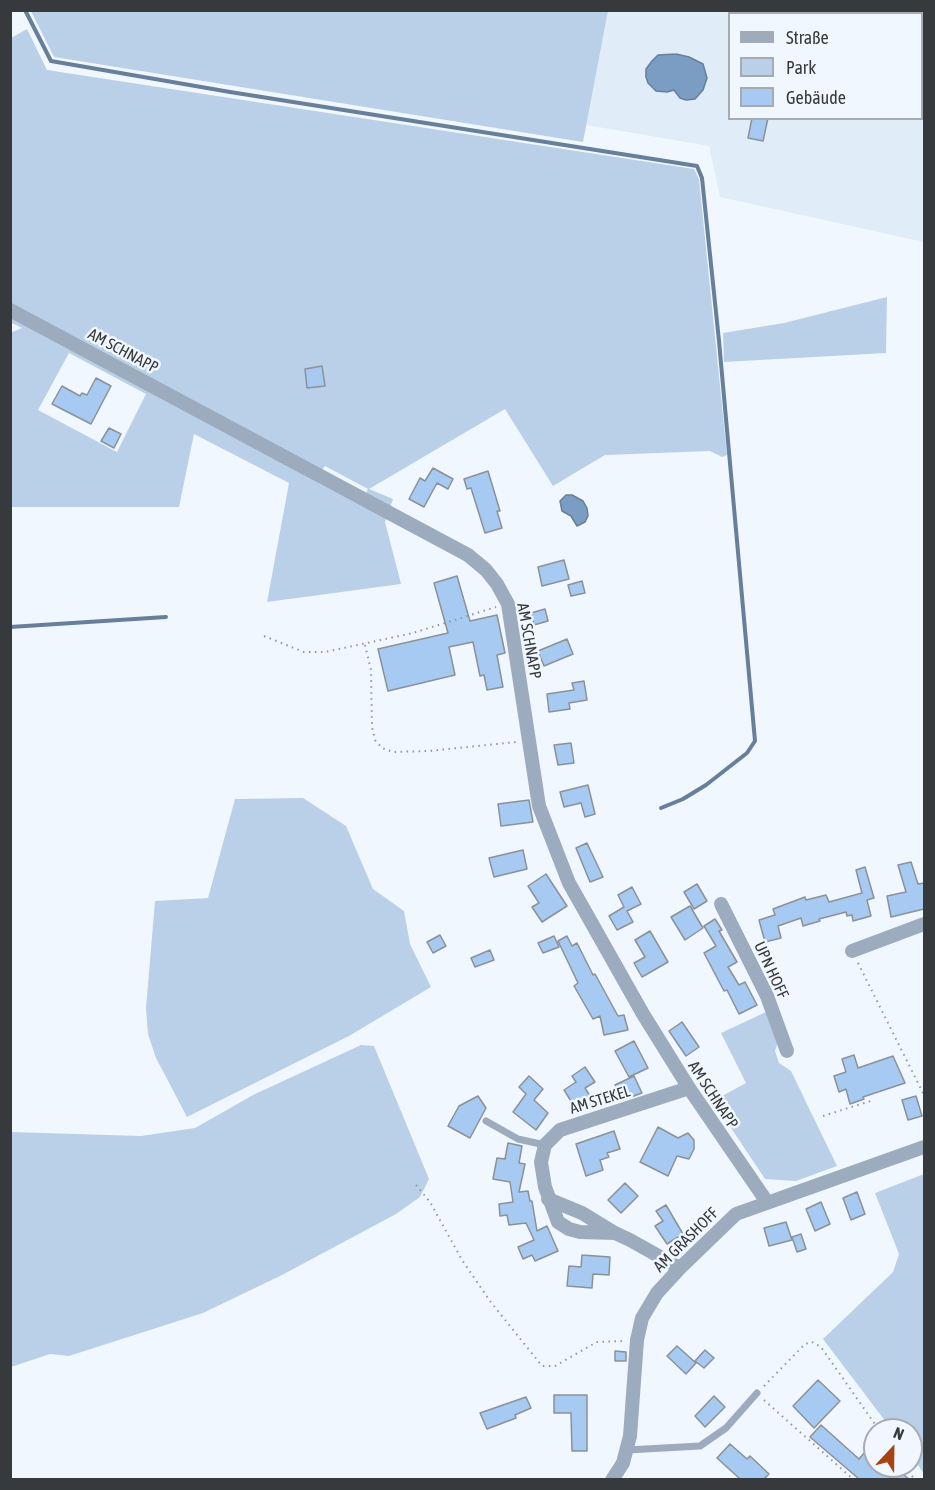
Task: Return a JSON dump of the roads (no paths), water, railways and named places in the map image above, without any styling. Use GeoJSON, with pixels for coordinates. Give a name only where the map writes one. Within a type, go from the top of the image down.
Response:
{"type":"FeatureCollection","features":[{"type":"Feature","properties":{"kind":"street","name":"AM SCHNAPP"},"geometry":{"type":"LineString","coordinates":[[10,310],[468,555],[486,570],[508,604],[539,806],[569,883],[632,996],[689,1089],[767,1202]]}},
{"type":"Feature","properties":{"kind":"street","name":"UPN HOFF"},"geometry":{"type":"LineString","coordinates":[[721,904],[767,996],[787,1051]]}},
{"type":"Feature","properties":{"kind":"street"},"geometry":{"type":"LineString","coordinates":[[852,951],[924,924]]}},
{"type":"Feature","properties":{"kind":"street","name":"AM STEKEL"},"geometry":{"type":"LineString","coordinates":[[545,1145],[560,1130],[689,1089]]}},
{"type":"Feature","properties":{"kind":"street"},"geometry":{"type":"LineString","coordinates":[[545,1145],[541,1162],[548,1199],[558,1222],[569,1229],[590,1234],[615,1233]]}},
{"type":"Feature","properties":{"kind":"street","name":"AM GRASHOFF"},"geometry":{"type":"LineString","coordinates":[[612,1479],[627,1450],[632,1422],[637,1340],[642,1318],[649,1304],[680,1268],[736,1214],[924,1147]]}},
{"type":"Feature","properties":{"kind":"street"},"geometry":{"type":"LineString","coordinates":[[548,1199],[582,1213],[680,1268]]}},
{"type":"Feature","properties":{"kind":"lane"},"geometry":{"type":"LineString","coordinates":[[486,1121],[518,1139],[545,1145]]}},
{"type":"Feature","properties":{"kind":"lane"},"geometry":{"type":"LineString","coordinates":[[627,1450],[700,1446],[726,1428],[757,1393]]}},
{"type":"Feature","properties":{"kind":"waterway"},"geometry":{"type":"LineString","coordinates":[[25,10],[51,61],[230,92],[697,166],[702,178],[719,341],[755,741],[747,753],[706,785],[683,799],[661,808]]}},
{"type":"Feature","properties":{"kind":"waterway"},"geometry":{"type":"LineString","coordinates":[[10,627],[166,617]]}}]}
